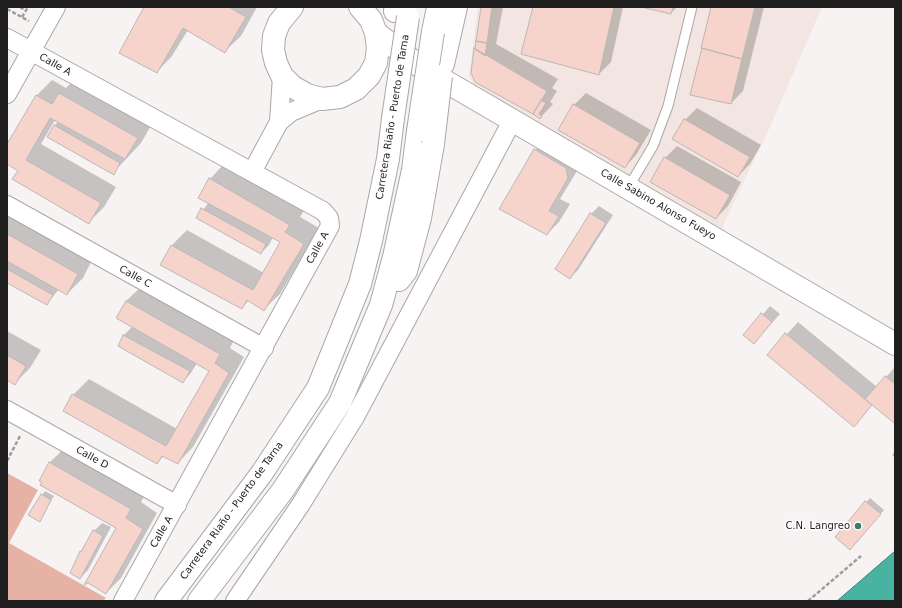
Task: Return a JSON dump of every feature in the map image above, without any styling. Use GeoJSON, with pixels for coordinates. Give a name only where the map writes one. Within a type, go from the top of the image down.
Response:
{"type":"FeatureCollection","features":[{"type":"Feature","properties":{"kind":"main road"},"geometry":{"type":"LineString","coordinates":[[274,7],[273,50],[276,64],[282,76],[293,88],[307,95],[322,99],[340,97],[356,89],[369,76],[376,63],[378,48],[376,33],[371,20],[361,8]]}},
{"type":"Feature","properties":{"kind":"main road"},"geometry":{"type":"LineString","coordinates":[[274,36],[279,23],[292,7]]}},
{"type":"Feature","properties":{"kind":"main road"},"geometry":{"type":"LineString","coordinates":[[199,601],[283,490],[340,403],[381,306],[394,258],[411,177],[426,138],[440,38],[438,7]]}},
{"type":"Feature","properties":{"kind":"main road"},"geometry":{"type":"LineString","coordinates":[[440,38],[456,7]]}},
{"type":"Feature","properties":{"kind":"main road","name":"Carretera Riaño - Puerto de Tarna"},"geometry":{"type":"LineString","coordinates":[[166,601],[262,472],[318,388],[360,284],[371,241],[388,159],[387,113],[402,11]]}},
{"type":"Feature","properties":{"kind":"main road","name":"Calle Sabino Alonso Fueyo"},"geometry":{"type":"LineString","coordinates":[[376,33],[421,67],[895,344]]}},
{"type":"Feature","properties":{"kind":"main road"},"geometry":{"type":"LineString","coordinates":[[369,76],[392,69],[421,67]]}},
{"type":"Feature","properties":{"kind":"street"},"geometry":{"type":"LineString","coordinates":[[7,94],[56,7]]}},
{"type":"Feature","properties":{"kind":"street","name":"Calle A"},"geometry":{"type":"LineString","coordinates":[[7,38],[323,211],[329,218],[330,226],[123,601]]}},
{"type":"Feature","properties":{"kind":"street"},"geometry":{"type":"LineString","coordinates":[[279,122],[282,76]]}},
{"type":"Feature","properties":{"kind":"street"},"geometry":{"type":"LineString","coordinates":[[252,172],[279,122],[291,112],[322,99]]}},
{"type":"Feature","properties":{"kind":"street"},"geometry":{"type":"LineString","coordinates":[[235,601],[301,504],[356,416],[512,121]]}},
{"type":"Feature","properties":{"kind":"street","name":"Calle C"},"geometry":{"type":"LineString","coordinates":[[7,205],[264,348]]}},
{"type":"Feature","properties":{"kind":"street","name":"Calle D"},"geometry":{"type":"LineString","coordinates":[[7,410],[177,505]]}},
{"type":"Feature","properties":{"kind":"lane"},"geometry":{"type":"LineString","coordinates":[[628,188],[653,146],[668,106],[692,7]]}},
{"type":"Feature","properties":{"kind":"path"},"geometry":{"type":"LineString","coordinates":[[20,7],[26,11]]}},
{"type":"Feature","properties":{"kind":"path"},"geometry":{"type":"LineString","coordinates":[[22,17],[28,7]]}},
{"type":"Feature","properties":{"kind":"path"},"geometry":{"type":"LineString","coordinates":[[7,9],[44,28]]}},
{"type":"Feature","properties":{"kind":"path"},"geometry":{"type":"LineString","coordinates":[[7,461],[27,422]]}},
{"type":"Feature","properties":{"kind":"path"},"geometry":{"type":"LineString","coordinates":[[808,601],[861,556]]}},
{"type":"Feature","properties":{"kind":"shaded area"},"geometry":{"type":"Polygon","coordinates":[[[478,7],[822,7],[769,129],[721,230],[473,84],[469,75],[478,7]]]}},
{"type":"Feature","properties":{"kind":"shaded area"},"geometry":{"type":"Polygon","coordinates":[[[7,473],[38,490],[9,543],[106,598],[103,601],[7,601],[7,473]]]}},
{"type":"Feature","properties":{"kind":"shaded area"},"geometry":{"type":"Polygon","coordinates":[[[895,551],[895,601],[837,601],[895,551]]]}},
{"type":"Feature","properties":{"kind":"building"},"geometry":{"type":"Polygon","coordinates":[[[144,7],[229,7],[246,17],[225,53],[183,28],[157,73],[119,53],[144,7]]]}},
{"type":"Feature","properties":{"kind":"building"},"geometry":{"type":"Polygon","coordinates":[[[481,7],[492,7],[487,43],[476,41],[481,7]]]}},
{"type":"Feature","properties":{"kind":"building"},"geometry":{"type":"Polygon","coordinates":[[[533,7],[614,7],[599,75],[521,54],[533,7]]]}},
{"type":"Feature","properties":{"kind":"building"},"geometry":{"type":"Polygon","coordinates":[[[641,7],[673,7],[671,14],[641,7]]]}},
{"type":"Feature","properties":{"kind":"building"},"geometry":{"type":"Polygon","coordinates":[[[711,7],[755,7],[742,59],[701,48],[711,7]]]}},
{"type":"Feature","properties":{"kind":"building"},"geometry":{"type":"Polygon","coordinates":[[[476,41],[487,43],[485,56],[475,49],[476,41]]]}},
{"type":"Feature","properties":{"kind":"building"},"geometry":{"type":"Polygon","coordinates":[[[474,48],[547,91],[533,114],[475,82],[471,73],[474,48]]]}},
{"type":"Feature","properties":{"kind":"building"},"geometry":{"type":"Polygon","coordinates":[[[702,48],[742,59],[731,104],[690,95],[702,48]]]}},
{"type":"Feature","properties":{"kind":"building"},"geometry":{"type":"Polygon","coordinates":[[[59,93],[138,138],[125,159],[50,118],[26,160],[101,203],[89,224],[12,179],[18,171],[7,164],[7,144],[36,95],[52,104],[59,93]]]}},
{"type":"Feature","properties":{"kind":"building"},"geometry":{"type":"Polygon","coordinates":[[[541,100],[546,103],[539,114],[542,116],[540,119],[533,114],[541,100]]]}},
{"type":"Feature","properties":{"kind":"building"},"geometry":{"type":"Polygon","coordinates":[[[573,104],[640,143],[625,168],[558,130],[573,104]]]}},
{"type":"Feature","properties":{"kind":"building"},"geometry":{"type":"Polygon","coordinates":[[[684,119],[750,157],[738,177],[672,139],[684,119]]]}},
{"type":"Feature","properties":{"kind":"building"},"geometry":{"type":"Polygon","coordinates":[[[54,125],[120,163],[114,175],[47,137],[54,125]]]}},
{"type":"Feature","properties":{"kind":"building"},"geometry":{"type":"Polygon","coordinates":[[[534,149],[566,168],[568,178],[549,211],[559,216],[547,235],[499,209],[534,149]]]}},
{"type":"Feature","properties":{"kind":"building"},"geometry":{"type":"Polygon","coordinates":[[[664,157],[730,195],[716,219],[650,182],[664,157]]]}},
{"type":"Feature","properties":{"kind":"building"},"geometry":{"type":"Polygon","coordinates":[[[209,178],[290,225],[285,232],[304,244],[264,311],[247,300],[242,309],[160,265],[171,245],[253,290],[280,242],[198,198],[209,178]]]}},
{"type":"Feature","properties":{"kind":"building"},"geometry":{"type":"Polygon","coordinates":[[[201,208],[266,244],[261,254],[196,218],[201,208]]]}},
{"type":"Feature","properties":{"kind":"building"},"geometry":{"type":"Polygon","coordinates":[[[590,213],[606,223],[570,279],[555,269],[590,213]]]}},
{"type":"Feature","properties":{"kind":"building"},"geometry":{"type":"Polygon","coordinates":[[[7,234],[78,274],[67,295],[7,261],[7,234]]]}},
{"type":"Feature","properties":{"kind":"building"},"geometry":{"type":"Polygon","coordinates":[[[7,269],[53,295],[47,305],[7,283],[7,269]]]}},
{"type":"Feature","properties":{"kind":"building"},"geometry":{"type":"Polygon","coordinates":[[[126,301],[220,354],[215,363],[229,373],[178,464],[162,456],[157,464],[63,411],[72,394],[166,446],[209,371],[116,318],[126,301]]]}},
{"type":"Feature","properties":{"kind":"building"},"geometry":{"type":"Polygon","coordinates":[[[761,313],[772,322],[754,344],[743,335],[761,313]]]}},
{"type":"Feature","properties":{"kind":"building"},"geometry":{"type":"Polygon","coordinates":[[[785,333],[872,405],[854,427],[767,355],[785,333]]]}},
{"type":"Feature","properties":{"kind":"building"},"geometry":{"type":"Polygon","coordinates":[[[123,335],[190,371],[183,383],[118,346],[123,335]]]}},
{"type":"Feature","properties":{"kind":"building"},"geometry":{"type":"Polygon","coordinates":[[[7,355],[26,366],[15,385],[7,380],[7,355]]]}},
{"type":"Feature","properties":{"kind":"building"},"geometry":{"type":"Polygon","coordinates":[[[885,376],[895,384],[895,424],[865,399],[885,376]]]}},
{"type":"Feature","properties":{"kind":"building"},"geometry":{"type":"Polygon","coordinates":[[[49,462],[131,509],[126,518],[143,529],[106,594],[88,583],[84,585],[116,528],[40,485],[42,482],[39,481],[49,462]]]}},
{"type":"Feature","properties":{"kind":"building"},"geometry":{"type":"Polygon","coordinates":[[[41,494],[51,500],[40,522],[28,515],[41,494]]]}},
{"type":"Feature","properties":{"kind":"building","name":"C.N. Langreo"},"geometry":{"type":"Polygon","coordinates":[[[865,501],[881,514],[850,550],[835,537],[865,501]]]}},
{"type":"Feature","properties":{"kind":"building"},"geometry":{"type":"Polygon","coordinates":[[[93,530],[103,536],[80,579],[70,573],[80,551],[81,552],[93,530]]]}},
{"type":"Feature","properties":{"kind":"place","name":"C.N. Langreo"},"geometry":{"type":"Point","coordinates":[858,526]}}]}
